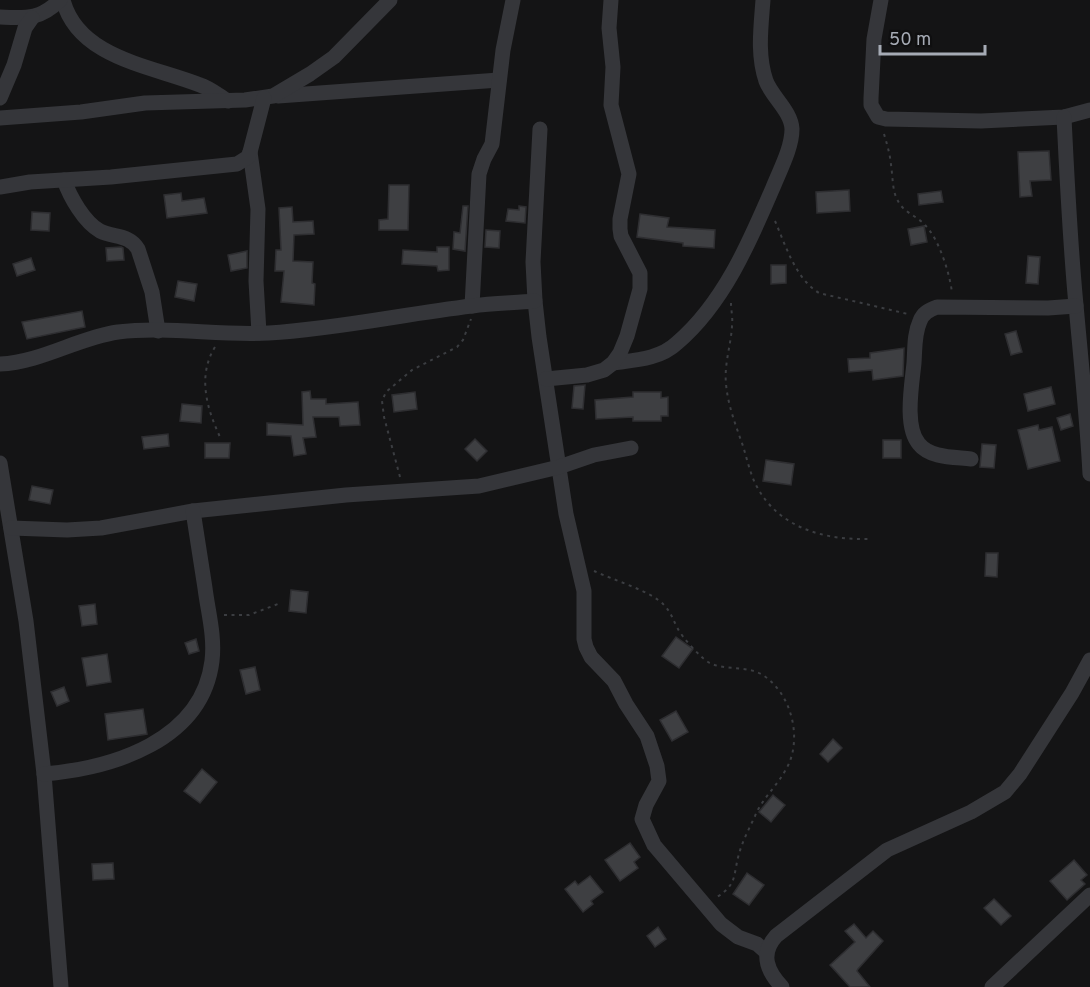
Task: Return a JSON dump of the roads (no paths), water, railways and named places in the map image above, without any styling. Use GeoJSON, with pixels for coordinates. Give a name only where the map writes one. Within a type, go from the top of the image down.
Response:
{"type":"FeatureCollection","features":[{"type":"Feature","properties":{"kind":"street"},"geometry":{"type":"LineString","coordinates":[[0,17],[32,18],[62,0],[72,22],[85,37],[100,47],[202,85],[228,101]]}},
{"type":"Feature","properties":{"kind":"street"},"geometry":{"type":"LineString","coordinates":[[0,187],[30,182],[194,170],[237,164],[248,157],[268,97],[310,74],[333,57],[390,0]]}},
{"type":"Feature","properties":{"kind":"street"},"geometry":{"type":"LineString","coordinates":[[472,306],[479,174],[492,144],[503,50],[513,0]]}},
{"type":"Feature","properties":{"kind":"street"},"geometry":{"type":"LineString","coordinates":[[546,379],[587,375],[604,370],[613,363],[627,336],[636,304],[639,273],[621,236],[620,229],[629,174],[611,105],[613,67],[609,22],[611,0]]}},
{"type":"Feature","properties":{"kind":"street"},"geometry":{"type":"LineString","coordinates":[[613,363],[660,354],[676,344],[707,312],[729,279],[782,164],[792,130],[789,116],[771,93],[763,72],[760,36],[763,0]]}},
{"type":"Feature","properties":{"kind":"street"},"geometry":{"type":"LineString","coordinates":[[881,0],[874,39],[871,98],[871,105],[878,117],[981,121],[1064,117],[1090,110]]}},
{"type":"Feature","properties":{"kind":"street"},"geometry":{"type":"LineString","coordinates":[[0,98],[14,65],[25,28],[32,18]]}},
{"type":"Feature","properties":{"kind":"street"},"geometry":{"type":"LineString","coordinates":[[0,118],[81,112],[145,103],[228,101],[499,80]]}},
{"type":"Feature","properties":{"kind":"street"},"geometry":{"type":"LineString","coordinates":[[1064,117],[1090,474]]}},
{"type":"Feature","properties":{"kind":"street"},"geometry":{"type":"LineString","coordinates":[[540,129],[533,262],[535,302],[566,514],[584,591],[584,639],[588,653],[614,681],[647,736],[657,766],[659,782],[645,808],[642,819],[654,845],[715,918],[732,933],[757,944],[766,952]]}},
{"type":"Feature","properties":{"kind":"street"},"geometry":{"type":"LineString","coordinates":[[250,152],[258,209],[256,291],[260,333]]}},
{"type":"Feature","properties":{"kind":"street"},"geometry":{"type":"LineString","coordinates":[[64,180],[72,200],[97,229],[128,238],[138,249],[152,292],[158,331]]}},
{"type":"Feature","properties":{"kind":"street"},"geometry":{"type":"LineString","coordinates":[[0,364],[33,360],[117,333],[158,331],[260,333],[313,329],[472,306],[535,302]]}},
{"type":"Feature","properties":{"kind":"street"},"geometry":{"type":"LineString","coordinates":[[971,459],[930,452],[920,446],[914,437],[911,417],[911,383],[916,332],[922,317],[937,307],[1076,306]]}},
{"type":"Feature","properties":{"kind":"street"},"geometry":{"type":"LineString","coordinates":[[11,528],[67,531],[101,528],[192,511],[479,486],[559,467],[594,455],[631,448]]}},
{"type":"Feature","properties":{"kind":"street"},"geometry":{"type":"LineString","coordinates":[[0,463],[26,621],[44,774],[61,987]]}},
{"type":"Feature","properties":{"kind":"street"},"geometry":{"type":"LineString","coordinates":[[44,774],[66,772],[149,747],[180,725],[202,696],[209,678],[212,659],[209,614],[192,511]]}},
{"type":"Feature","properties":{"kind":"street"},"geometry":{"type":"LineString","coordinates":[[782,987],[774,979],[769,967],[766,952],[769,944],[789,925],[887,850],[971,812],[1005,792],[1066,702],[1090,660]]}},
{"type":"Feature","properties":{"kind":"street"},"geometry":{"type":"LineString","coordinates":[[992,987],[1090,895]]}}]}
